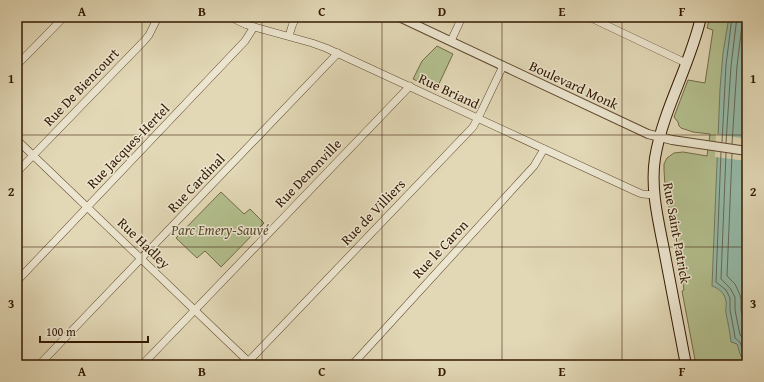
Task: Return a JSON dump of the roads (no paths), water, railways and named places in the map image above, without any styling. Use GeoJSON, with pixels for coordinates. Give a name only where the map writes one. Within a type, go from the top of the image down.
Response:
{"type":"FeatureCollection","features":[{"type":"Feature","properties":{"kind":"main road","name":"Rue Saint-Patrick"},"geometry":{"type":"LineString","coordinates":[[686,365],[658,215],[653,178],[655,158],[664,122],[697,33],[701,17]]}},
{"type":"Feature","properties":{"kind":"street"},"geometry":{"type":"LineString","coordinates":[[17,65],[64,17]]}},
{"type":"Feature","properties":{"kind":"street","name":"Rue De Biencourt"},"geometry":{"type":"LineString","coordinates":[[17,172],[144,41],[158,17]]}},
{"type":"Feature","properties":{"kind":"street","name":"Rue Briand"},"geometry":{"type":"LineString","coordinates":[[230,17],[247,24],[312,43],[338,53],[642,194],[655,195]]}},
{"type":"Feature","properties":{"kind":"street"},"geometry":{"type":"LineString","coordinates":[[290,36],[296,17]]}},
{"type":"Feature","properties":{"kind":"street","name":"Boulevard Monk"},"geometry":{"type":"LineString","coordinates":[[399,17],[642,131],[672,140],[747,151]]}},
{"type":"Feature","properties":{"kind":"street"},"geometry":{"type":"LineString","coordinates":[[451,42],[462,17]]}},
{"type":"Feature","properties":{"kind":"street"},"geometry":{"type":"LineString","coordinates":[[589,17],[686,63]]}},
{"type":"Feature","properties":{"kind":"street","name":"Rue Jacques-Hertel"},"geometry":{"type":"LineString","coordinates":[[17,281],[245,41],[254,26]]}},
{"type":"Feature","properties":{"kind":"street","name":"Rue Cardinal"},"geometry":{"type":"LineString","coordinates":[[39,365],[338,53]]}},
{"type":"Feature","properties":{"kind":"street","name":"Rue de Villiers"},"geometry":{"type":"LineString","coordinates":[[248,364],[473,127],[503,66]]}},
{"type":"Feature","properties":{"kind":"street","name":"Rue Denonville"},"geometry":{"type":"LineString","coordinates":[[142,365],[410,86]]}},
{"type":"Feature","properties":{"kind":"street","name":"Rue Hadley"},"geometry":{"type":"LineString","coordinates":[[17,140],[195,310],[248,364]]}},
{"type":"Feature","properties":{"kind":"street","name":"Rue le Caron"},"geometry":{"type":"LineString","coordinates":[[352,365],[534,166],[544,149]]}},
{"type":"Feature","properties":{"kind":"water"},"geometry":{"type":"Polygon","coordinates":[[[729,17],[747,17],[747,365],[740,355],[737,344],[731,342],[726,312],[726,302],[723,293],[712,286],[720,89],[723,53],[729,17]]]}},
{"type":"Feature","properties":{"kind":"park label","name":"Parc Emery-Sauvé"},"geometry":{"type":"Point","coordinates":[220,230]}}]}
